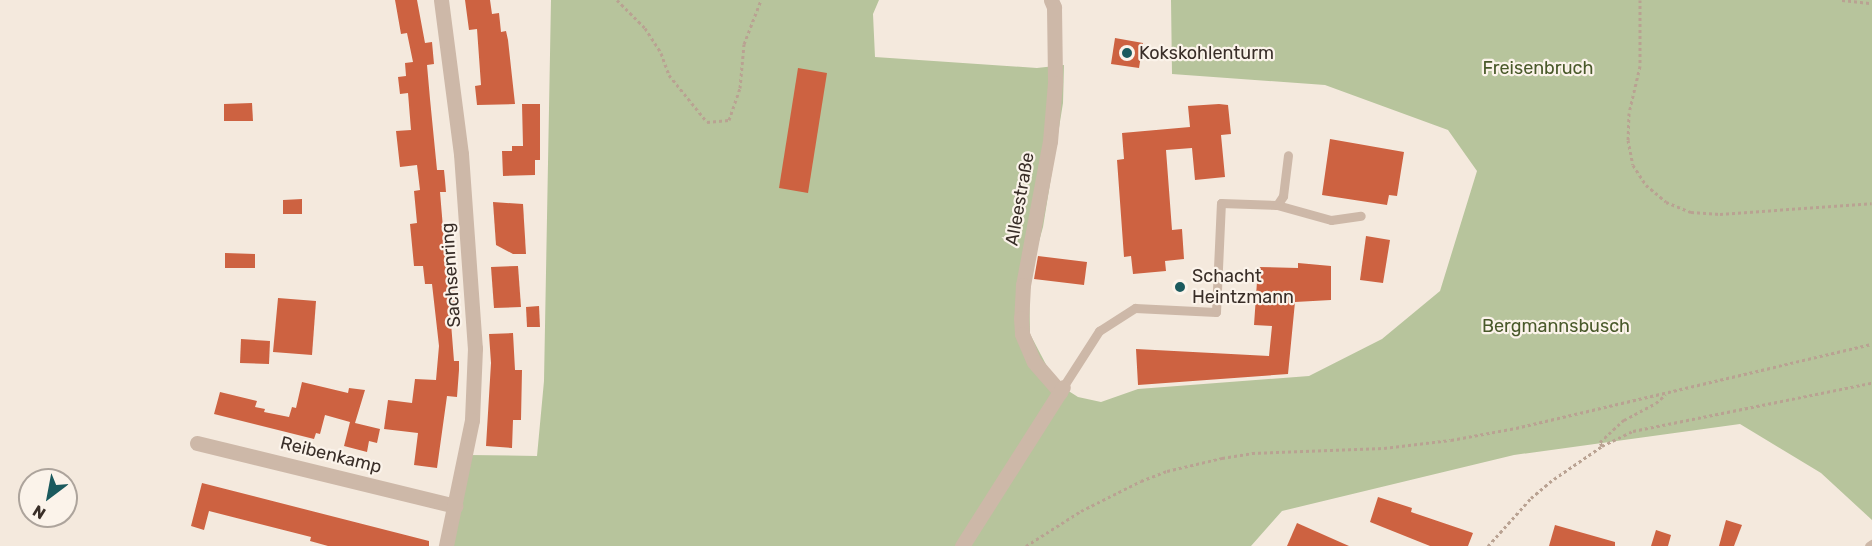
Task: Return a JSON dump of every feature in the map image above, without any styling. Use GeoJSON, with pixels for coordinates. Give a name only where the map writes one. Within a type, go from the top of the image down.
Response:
{"type":"FeatureCollection","features":[{"type":"Feature","properties":{"kind":"street","name":"Sachsenring"},"geometry":{"type":"LineString","coordinates":[[441,0],[461,154],[475,348],[472,420],[446,546]]}},
{"type":"Feature","properties":{"kind":"street","name":"Alleestraße"},"geometry":{"type":"LineString","coordinates":[[1051,0],[1054,8],[1054,82],[1050,141],[1023,285],[1020,318],[1022,334],[1034,362],[1062,389]]}},
{"type":"Feature","properties":{"kind":"street"},"geometry":{"type":"LineString","coordinates":[[962,546],[1062,389]]}},
{"type":"Feature","properties":{"kind":"street","name":"Reibenkamp"},"geometry":{"type":"LineString","coordinates":[[197,443],[454,506]]}},
{"type":"Feature","properties":{"kind":"lane"},"geometry":{"type":"LineString","coordinates":[[1277,205],[1283,196],[1287,155]]}},
{"type":"Feature","properties":{"kind":"lane"},"geometry":{"type":"LineString","coordinates":[[1062,389],[1100,331],[1136,308],[1216,312],[1221,203],[1277,205],[1331,220],[1361,216]]}},
{"type":"Feature","properties":{"kind":"path"},"geometry":{"type":"LineString","coordinates":[[617,0],[645,28],[661,53],[669,75],[706,122],[729,120],[740,88],[744,44],[761,0]]}},
{"type":"Feature","properties":{"kind":"path"},"geometry":{"type":"LineString","coordinates":[[1640,0],[1640,66],[1629,113],[1628,140],[1633,165],[1646,185],[1666,202],[1691,212],[1720,214],[1871,204]]}},
{"type":"Feature","properties":{"kind":"path"},"geometry":{"type":"LineString","coordinates":[[1842,0],[1872,3]]}},
{"type":"Feature","properties":{"kind":"path"},"geometry":{"type":"LineString","coordinates":[[1026,546],[1081,511],[1167,471],[1252,453],[1384,448],[1451,440],[1516,428],[1871,345]]}},
{"type":"Feature","properties":{"kind":"path"},"geometry":{"type":"LineString","coordinates":[[1488,546],[1531,498],[1554,478],[1602,446],[1633,431],[1872,383]]}},
{"type":"Feature","properties":{"kind":"path"},"geometry":{"type":"LineString","coordinates":[[1602,446],[1600,442],[1624,420],[1656,403],[1667,393]]}},
{"type":"Feature","properties":{"kind":"green space"},"geometry":{"type":"Polygon","coordinates":[[[551,0],[879,0],[873,14],[875,57],[1037,68],[1064,65],[1063,103],[1043,227],[1029,277],[1030,334],[1051,374],[1067,390],[1078,397],[1101,402],[1138,389],[1309,376],[1382,339],[1440,291],[1477,171],[1448,130],[1325,85],[1172,74],[1171,0],[1872,0],[1872,520],[1821,473],[1740,424],[1514,455],[1282,511],[1251,546],[449,546],[469,455],[537,456],[544,381],[551,0]]]}},
{"type":"Feature","properties":{"kind":"building"},"geometry":{"type":"Polygon","coordinates":[[[395,0],[417,0],[425,43],[432,42],[434,64],[427,65],[430,99],[437,170],[444,170],[445,180],[446,192],[440,192],[446,264],[452,264],[457,317],[455,322],[451,323],[454,361],[459,361],[459,370],[457,397],[447,396],[437,468],[414,465],[418,433],[384,429],[388,400],[412,403],[415,379],[436,380],[439,346],[432,284],[425,284],[423,266],[414,266],[410,224],[417,223],[414,191],[420,190],[417,165],[400,167],[396,131],[411,130],[408,93],[400,94],[398,77],[406,76],[405,63],[413,62],[407,33],[401,34],[395,0]]]}},
{"type":"Feature","properties":{"kind":"building"},"geometry":{"type":"Polygon","coordinates":[[[465,0],[490,0],[492,14],[499,13],[501,32],[506,31],[508,40],[515,104],[477,105],[475,86],[481,85],[477,29],[469,30],[465,0]]]}},
{"type":"Feature","properties":{"kind":"building","name":"Kokskohlenturm"},"geometry":{"type":"Polygon","coordinates":[[[1115,38],[1143,43],[1139,68],[1111,64],[1115,38]]]}},
{"type":"Feature","properties":{"kind":"building"},"geometry":{"type":"Polygon","coordinates":[[[798,68],[827,73],[808,193],[779,188],[798,68]]]}},
{"type":"Feature","properties":{"kind":"building"},"geometry":{"type":"Polygon","coordinates":[[[252,103],[253,121],[224,121],[224,104],[252,103]]]}},
{"type":"Feature","properties":{"kind":"building"},"geometry":{"type":"Polygon","coordinates":[[[522,104],[540,104],[540,160],[535,160],[535,175],[503,176],[502,151],[512,151],[512,146],[523,146],[522,104]]]}},
{"type":"Feature","properties":{"kind":"building"},"geometry":{"type":"Polygon","coordinates":[[[1228,105],[1231,134],[1221,135],[1225,177],[1195,180],[1192,148],[1166,150],[1172,230],[1182,229],[1184,259],[1165,261],[1166,271],[1133,274],[1131,256],[1124,257],[1117,160],[1124,159],[1122,133],[1190,127],[1188,106],[1228,105]]]}},
{"type":"Feature","properties":{"kind":"building"},"geometry":{"type":"Polygon","coordinates":[[[1330,139],[1404,152],[1397,196],[1389,195],[1387,205],[1322,195],[1330,139]]]}},
{"type":"Feature","properties":{"kind":"building"},"geometry":{"type":"Polygon","coordinates":[[[302,199],[302,214],[283,214],[283,200],[302,199]]]}},
{"type":"Feature","properties":{"kind":"building"},"geometry":{"type":"Polygon","coordinates":[[[493,202],[523,204],[526,254],[513,254],[496,245],[493,202]]]}},
{"type":"Feature","properties":{"kind":"building"},"geometry":{"type":"Polygon","coordinates":[[[1366,236],[1390,240],[1383,283],[1360,280],[1366,236]]]}},
{"type":"Feature","properties":{"kind":"building"},"geometry":{"type":"Polygon","coordinates":[[[225,253],[255,254],[255,268],[225,268],[225,253]]]}},
{"type":"Feature","properties":{"kind":"building"},"geometry":{"type":"Polygon","coordinates":[[[1038,256],[1087,262],[1084,285],[1034,279],[1038,256]]]}},
{"type":"Feature","properties":{"kind":"building"},"geometry":{"type":"Polygon","coordinates":[[[1298,263],[1331,266],[1331,300],[1295,302],[1288,374],[1138,385],[1136,349],[1269,356],[1272,326],[1254,325],[1258,267],[1298,268],[1298,263]]]}},
{"type":"Feature","properties":{"kind":"building"},"geometry":{"type":"Polygon","coordinates":[[[518,266],[521,307],[494,308],[491,267],[518,266]]]}},
{"type":"Feature","properties":{"kind":"building"},"geometry":{"type":"Polygon","coordinates":[[[278,298],[316,301],[312,355],[273,352],[278,298]]]}},
{"type":"Feature","properties":{"kind":"building"},"geometry":{"type":"Polygon","coordinates":[[[539,306],[540,327],[527,327],[526,307],[539,306]]]}},
{"type":"Feature","properties":{"kind":"building"},"geometry":{"type":"Polygon","coordinates":[[[513,333],[515,370],[522,370],[521,420],[513,420],[512,448],[486,446],[491,363],[489,334],[513,333]]]}},
{"type":"Feature","properties":{"kind":"building"},"geometry":{"type":"Polygon","coordinates":[[[241,339],[270,341],[269,364],[240,363],[241,339]]]}},
{"type":"Feature","properties":{"kind":"building"},"geometry":{"type":"Polygon","coordinates":[[[302,382],[348,393],[349,388],[365,390],[355,423],[380,429],[377,443],[369,441],[367,452],[344,446],[350,422],[325,415],[320,434],[316,433],[314,439],[214,414],[220,392],[257,401],[255,407],[265,409],[264,412],[289,417],[292,407],[296,408],[302,382]]]}},
{"type":"Feature","properties":{"kind":"building"},"geometry":{"type":"Polygon","coordinates":[[[202,483],[429,541],[429,546],[328,546],[310,541],[311,537],[209,511],[204,530],[191,526],[202,483]]]}},
{"type":"Feature","properties":{"kind":"building"},"geometry":{"type":"Polygon","coordinates":[[[1378,497],[1412,508],[1411,512],[1473,533],[1468,546],[1430,546],[1370,522],[1378,497]]]}},
{"type":"Feature","properties":{"kind":"building"},"geometry":{"type":"Polygon","coordinates":[[[1726,520],[1742,525],[1734,546],[1719,546],[1726,520]]]}},
{"type":"Feature","properties":{"kind":"building"},"geometry":{"type":"Polygon","coordinates":[[[1297,523],[1349,546],[1287,546],[1297,523]]]}},
{"type":"Feature","properties":{"kind":"building"},"geometry":{"type":"Polygon","coordinates":[[[1555,525],[1615,542],[1615,546],[1549,546],[1555,525]]]}},
{"type":"Feature","properties":{"kind":"building"},"geometry":{"type":"Polygon","coordinates":[[[1656,530],[1671,535],[1668,546],[1651,546],[1656,530]]]}},
{"type":"Feature","properties":{"kind":"place","name":"Kokskohlenturm"},"geometry":{"type":"Point","coordinates":[1127,53]}},
{"type":"Feature","properties":{"kind":"place","name":"Schacht Heintzmann"},"geometry":{"type":"Point","coordinates":[1180,287]}},
{"type":"Feature","properties":{"kind":"park label","name":"Freisenbruch"},"geometry":{"type":"Point","coordinates":[1538,68]}},
{"type":"Feature","properties":{"kind":"park label","name":"Bergmannsbusch"},"geometry":{"type":"Point","coordinates":[1556,326]}}]}
